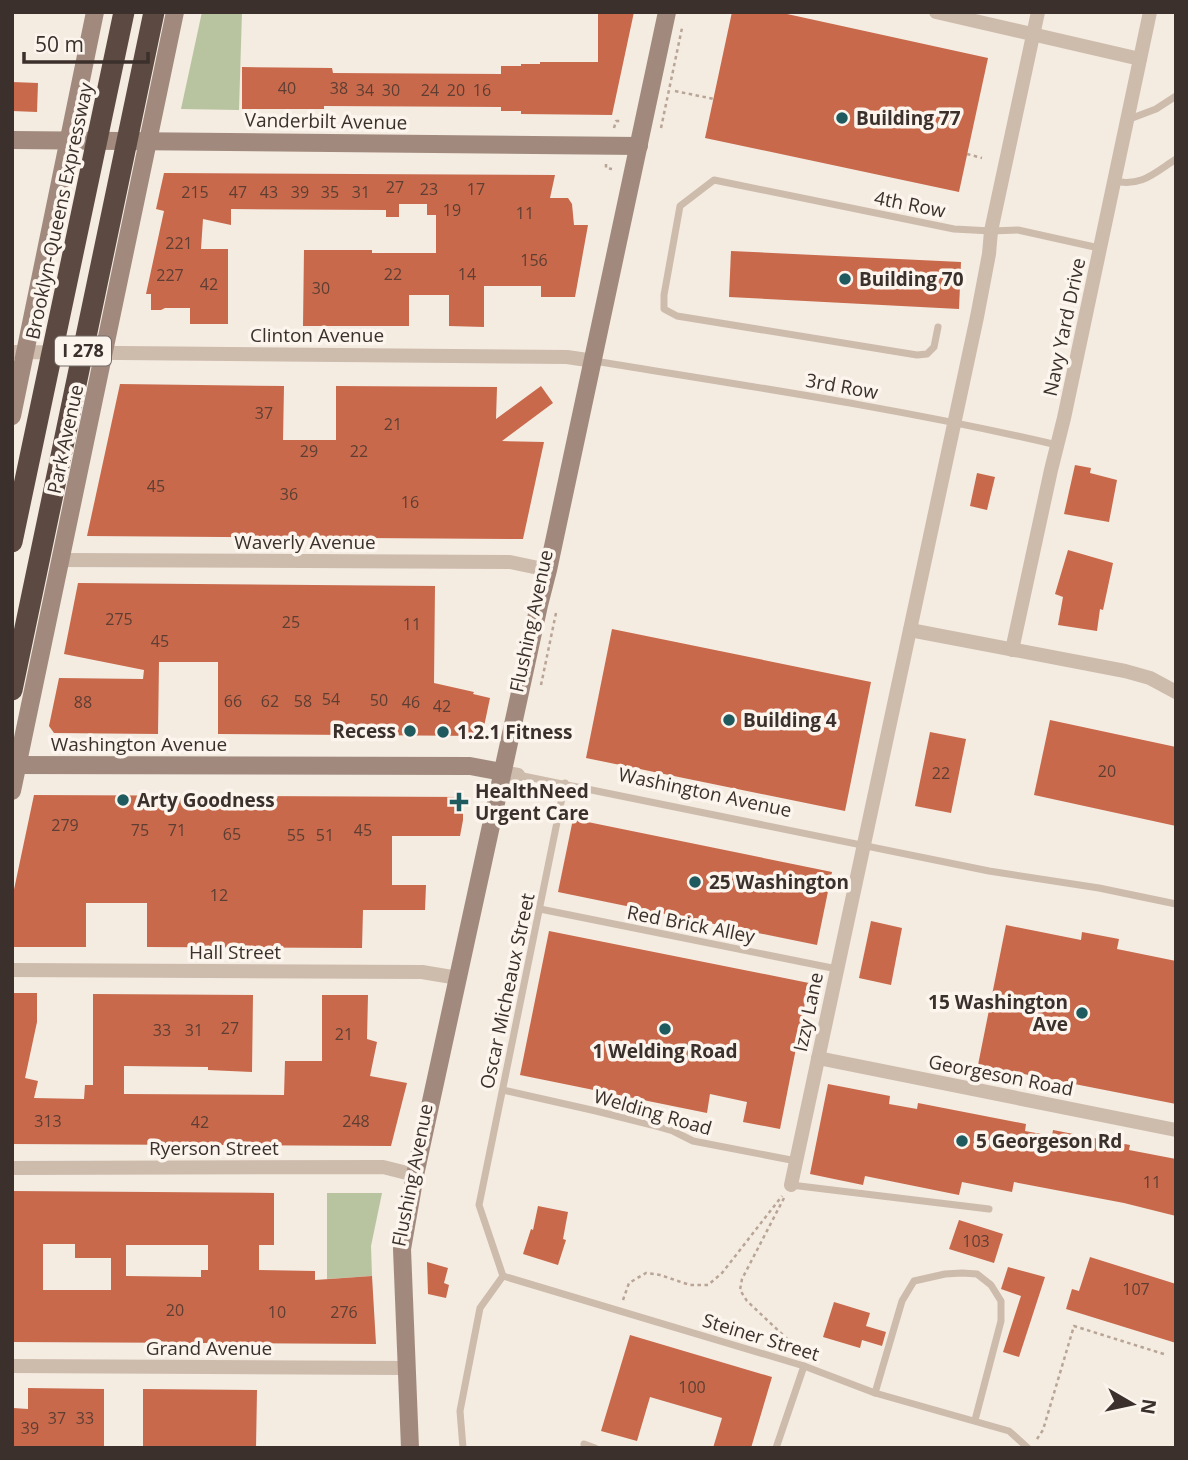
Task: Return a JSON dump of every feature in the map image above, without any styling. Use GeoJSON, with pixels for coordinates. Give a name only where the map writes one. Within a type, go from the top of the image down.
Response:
{"type":"FeatureCollection","features":[{"type":"Feature","properties":{"kind":"highway","name":"Brooklyn-Queens Expressway"},"geometry":{"type":"LineString","coordinates":[[12,542],[124,12]]}},
{"type":"Feature","properties":{"kind":"highway","name":"I 278"},"geometry":{"type":"LineString","coordinates":[[12,690],[154,12]]}},
{"type":"Feature","properties":{"kind":"main road"},"geometry":{"type":"LineString","coordinates":[[12,416],[19,352],[95,12]]}},
{"type":"Feature","properties":{"kind":"main road","name":"Park Avenue"},"geometry":{"type":"LineString","coordinates":[[12,792],[15,765],[61,560],[175,12]]}},
{"type":"Feature","properties":{"kind":"main road","name":"Flushing Avenue"},"geometry":{"type":"LineString","coordinates":[[410,1448],[402,1249],[415,1175],[458,978],[510,773],[539,605],[594,361],[667,12]]}},
{"type":"Feature","properties":{"kind":"main road","name":"Vanderbilt Avenue"},"geometry":{"type":"LineString","coordinates":[[12,140],[639,146]]}},
{"type":"Feature","properties":{"kind":"main road","name":"Washington Avenue"},"geometry":{"type":"LineString","coordinates":[[15,765],[470,766],[510,773]]}},
{"type":"Feature","properties":{"kind":"street"},"geometry":{"type":"LineString","coordinates":[[936,12],[1140,59]]}},
{"type":"Feature","properties":{"kind":"street"},"geometry":{"type":"LineString","coordinates":[[863,846],[987,267],[991,232],[1038,12]]}},
{"type":"Feature","properties":{"kind":"street","name":"Navy Yard Drive"},"geometry":{"type":"LineString","coordinates":[[1012,650],[1150,12]]}},
{"type":"Feature","properties":{"kind":"street","name":"Clinton Avenue"},"geometry":{"type":"LineString","coordinates":[[19,352],[567,356],[594,361]]}},
{"type":"Feature","properties":{"kind":"street","name":"Waverly Avenue"},"geometry":{"type":"LineString","coordinates":[[61,560],[510,562],[548,570]]}},
{"type":"Feature","properties":{"kind":"street"},"geometry":{"type":"LineString","coordinates":[[910,630],[1125,671],[1150,678],[1176,692]]}},
{"type":"Feature","properties":{"kind":"street","name":"Izzy Lane"},"geometry":{"type":"LineString","coordinates":[[790,1185],[863,846]]}},
{"type":"Feature","properties":{"kind":"street","name":"Hall Street"},"geometry":{"type":"LineString","coordinates":[[12,970],[422,972],[458,978]]}},
{"type":"Feature","properties":{"kind":"street","name":"Georgeson Road"},"geometry":{"type":"LineString","coordinates":[[818,1058],[1176,1130]]}},
{"type":"Feature","properties":{"kind":"street","name":"Ryerson Street"},"geometry":{"type":"LineString","coordinates":[[12,1168],[383,1167],[415,1175]]}},
{"type":"Feature","properties":{"kind":"street","name":"Grand Avenue"},"geometry":{"type":"LineString","coordinates":[[12,1366],[406,1368]]}},
{"type":"Feature","properties":{"kind":"lane"},"geometry":{"type":"LineString","coordinates":[[1127,120],[1156,109],[1176,96]]}},
{"type":"Feature","properties":{"kind":"lane"},"geometry":{"type":"LineString","coordinates":[[1114,181],[1130,184],[1139,181],[1176,159]]}},
{"type":"Feature","properties":{"kind":"lane","name":"4th Row"},"geometry":{"type":"LineString","coordinates":[[938,327],[934,346],[927,354],[917,355],[677,316],[664,309],[664,295],[680,206],[714,180],[954,229],[991,232],[1018,230],[1100,248]]}},
{"type":"Feature","properties":{"kind":"lane","name":"Clinton Avenue"},"geometry":{"type":"LineString","coordinates":[[594,361],[620,366]]}},
{"type":"Feature","properties":{"kind":"lane","name":"3rd Row"},"geometry":{"type":"LineString","coordinates":[[620,366],[953,422],[1057,445]]}},
{"type":"Feature","properties":{"kind":"lane","name":"Washington Avenue"},"geometry":{"type":"LineString","coordinates":[[510,773],[989,871],[1099,888],[1176,904]]}},
{"type":"Feature","properties":{"kind":"lane","name":"Oscar Micheaux Street"},"geometry":{"type":"LineString","coordinates":[[503,1276],[479,1205],[565,783]]}},
{"type":"Feature","properties":{"kind":"lane","name":"Red Brick Alley"},"geometry":{"type":"LineString","coordinates":[[540,909],[837,969]]}},
{"type":"Feature","properties":{"kind":"lane","name":"Welding Road"},"geometry":{"type":"LineString","coordinates":[[502,1090],[652,1125],[673,1131],[692,1142],[796,1161]]}},
{"type":"Feature","properties":{"kind":"lane"},"geometry":{"type":"LineString","coordinates":[[790,1185],[989,1209]]}},
{"type":"Feature","properties":{"kind":"lane"},"geometry":{"type":"LineString","coordinates":[[875,1393],[902,1301],[914,1281],[945,1274],[977,1275],[991,1285],[1001,1301],[1001,1321],[975,1420]]}},
{"type":"Feature","properties":{"kind":"lane"},"geometry":{"type":"LineString","coordinates":[[463,1448],[460,1411],[480,1308],[503,1276]]}},
{"type":"Feature","properties":{"kind":"lane","name":"Steiner Street"},"geometry":{"type":"LineString","coordinates":[[503,1276],[803,1366],[875,1393],[1009,1431],[1028,1448]]}},
{"type":"Feature","properties":{"kind":"lane"},"geometry":{"type":"LineString","coordinates":[[776,1448],[803,1366]]}},
{"type":"Feature","properties":{"kind":"lane"},"geometry":{"type":"LineString","coordinates":[[584,1444],[595,1448]]}},
{"type":"Feature","properties":{"kind":"path"},"geometry":{"type":"LineString","coordinates":[[659,136],[683,23]]}},
{"type":"Feature","properties":{"kind":"path"},"geometry":{"type":"LineString","coordinates":[[675,91],[714,99]]}},
{"type":"Feature","properties":{"kind":"path"},"geometry":{"type":"LineString","coordinates":[[614,128],[616,121],[622,121]]}},
{"type":"Feature","properties":{"kind":"path"},"geometry":{"type":"LineString","coordinates":[[967,154],[982,158]]}},
{"type":"Feature","properties":{"kind":"path"},"geometry":{"type":"LineString","coordinates":[[606,162],[606,169],[612,169]]}},
{"type":"Feature","properties":{"kind":"path","name":"Flushing Avenue"},"geometry":{"type":"LineString","coordinates":[[539,690],[556,613]]}},
{"type":"Feature","properties":{"kind":"path"},"geometry":{"type":"LineString","coordinates":[[619,1310],[629,1283],[646,1273],[690,1286],[708,1285],[723,1273],[790,1185]]}},
{"type":"Feature","properties":{"kind":"path"},"geometry":{"type":"LineString","coordinates":[[790,1185],[742,1279],[740,1290],[747,1301],[806,1357],[803,1366]]}},
{"type":"Feature","properties":{"kind":"path"},"geometry":{"type":"LineString","coordinates":[[1037,1439],[1043,1430],[1074,1326],[1167,1355]]}},
{"type":"Feature","properties":{"kind":"green space"},"geometry":{"type":"Polygon","coordinates":[[[202,12],[242,12],[239,110],[181,109],[202,12]]]}},
{"type":"Feature","properties":{"kind":"green space"},"geometry":{"type":"Polygon","coordinates":[[[327,1193],[382,1193],[371,1246],[372,1276],[327,1279],[327,1193]]]}},
{"type":"Feature","properties":{"kind":"building"},"geometry":{"type":"Polygon","coordinates":[[[598,12],[634,12],[612,115],[521,114],[521,111],[501,111],[501,107],[324,106],[324,109],[242,109],[242,67],[332,68],[333,73],[501,74],[501,66],[540,62],[598,62],[598,12]]]}},
{"type":"Feature","properties":{"kind":"building","name":"Building 77"},"geometry":{"type":"Polygon","coordinates":[[[732,12],[778,12],[988,58],[959,192],[705,138],[732,12]]]}},
{"type":"Feature","properties":{"kind":"building"},"geometry":{"type":"Polygon","coordinates":[[[12,82],[38,83],[37,112],[12,111],[12,82]]]}},
{"type":"Feature","properties":{"kind":"building"},"geometry":{"type":"Polygon","coordinates":[[[164,173],[555,175],[550,198],[568,198],[572,204],[574,225],[588,225],[575,297],[541,297],[541,286],[484,286],[484,327],[449,326],[449,295],[409,295],[409,326],[303,326],[304,250],[436,253],[436,215],[427,215],[427,204],[399,204],[399,217],[386,217],[386,210],[231,209],[231,225],[203,219],[201,249],[228,249],[228,324],[190,324],[190,308],[151,310],[151,294],[146,294],[164,211],[156,209],[164,173]]]}},
{"type":"Feature","properties":{"kind":"building","name":"Building 70"},"geometry":{"type":"Polygon","coordinates":[[[731,251],[961,262],[959,309],[729,297],[731,251]]]}},
{"type":"Feature","properties":{"kind":"building"},"geometry":{"type":"Polygon","coordinates":[[[120,384],[284,386],[283,440],[336,440],[336,386],[497,387],[496,419],[541,386],[553,403],[502,441],[544,442],[523,539],[87,536],[120,384]]]}},
{"type":"Feature","properties":{"kind":"building"},"geometry":{"type":"Polygon","coordinates":[[[1075,465],[1091,468],[1090,473],[1117,480],[1109,522],[1064,514],[1075,465]]]}},
{"type":"Feature","properties":{"kind":"building"},"geometry":{"type":"Polygon","coordinates":[[[977,473],[995,477],[987,510],[970,506],[977,473]]]}},
{"type":"Feature","properties":{"kind":"building"},"geometry":{"type":"Polygon","coordinates":[[[1068,550],[1113,563],[1103,610],[1100,609],[1097,631],[1058,625],[1063,597],[1055,594],[1068,550]]]}},
{"type":"Feature","properties":{"kind":"building"},"geometry":{"type":"Polygon","coordinates":[[[78,583],[435,586],[434,683],[490,698],[482,736],[218,734],[218,662],[159,662],[158,734],[54,733],[49,726],[59,678],[143,679],[144,670],[64,654],[78,583]]]}},
{"type":"Feature","properties":{"kind":"building","name":"Building 4"},"geometry":{"type":"Polygon","coordinates":[[[612,629],[871,682],[845,811],[586,758],[612,629]]]}},
{"type":"Feature","properties":{"kind":"building"},"geometry":{"type":"Polygon","coordinates":[[[1050,720],[1176,747],[1176,826],[1034,795],[1050,720]]]}},
{"type":"Feature","properties":{"kind":"building"},"geometry":{"type":"Polygon","coordinates":[[[930,732],[966,739],[951,813],[915,806],[930,732]]]}},
{"type":"Feature","properties":{"kind":"building"},"geometry":{"type":"Polygon","coordinates":[[[34,795],[463,797],[463,820],[460,836],[392,836],[392,885],[426,885],[425,910],[363,910],[362,948],[147,947],[147,903],[86,903],[86,947],[12,947],[12,899],[34,795]]]}},
{"type":"Feature","properties":{"kind":"building","name":"25 Washington"},"geometry":{"type":"Polygon","coordinates":[[[573,819],[832,872],[817,945],[558,892],[573,819]]]}},
{"type":"Feature","properties":{"kind":"building"},"geometry":{"type":"Polygon","coordinates":[[[871,921],[902,928],[891,985],[859,978],[871,921]]]}},
{"type":"Feature","properties":{"kind":"building","name":"15 Washington Ave"},"geometry":{"type":"Polygon","coordinates":[[[1006,925],[1081,940],[1082,932],[1119,939],[1117,949],[1176,961],[1176,1104],[978,1065],[1006,925]]]}},
{"type":"Feature","properties":{"kind":"building","name":"1 Welding Road"},"geometry":{"type":"Polygon","coordinates":[[[549,931],[809,983],[780,1129],[743,1122],[747,1102],[710,1094],[707,1113],[520,1075],[549,931]]]}},
{"type":"Feature","properties":{"kind":"building"},"geometry":{"type":"Polygon","coordinates":[[[12,993],[37,993],[37,1022],[25,1078],[38,1081],[34,1098],[84,1099],[85,1085],[93,1085],[93,994],[253,995],[252,1072],[208,1070],[208,1067],[124,1066],[124,1094],[284,1095],[285,1061],[322,1061],[322,995],[368,995],[367,1039],[377,1042],[370,1076],[407,1083],[391,1146],[12,1144],[12,993]]]}},
{"type":"Feature","properties":{"kind":"building","name":"5 Georgeson Rd"},"geometry":{"type":"Polygon","coordinates":[[[828,1084],[890,1096],[889,1104],[917,1109],[918,1103],[1026,1124],[1025,1131],[1052,1136],[1053,1130],[1130,1145],[1129,1150],[1176,1159],[1176,1216],[1014,1182],[1012,1192],[962,1182],[959,1195],[865,1176],[863,1185],[810,1174],[828,1084]]]}},
{"type":"Feature","properties":{"kind":"building"},"geometry":{"type":"Polygon","coordinates":[[[12,1191],[274,1193],[274,1245],[259,1245],[259,1270],[315,1271],[315,1280],[372,1276],[376,1344],[12,1342],[12,1191]],[[43,1244],[43,1290],[111,1290],[111,1258],[75,1258],[75,1244],[43,1244]],[[126,1245],[126,1276],[201,1277],[201,1270],[208,1270],[208,1245],[126,1245]]]}},
{"type":"Feature","properties":{"kind":"building"},"geometry":{"type":"Polygon","coordinates":[[[538,1206],[568,1212],[563,1239],[566,1240],[558,1265],[523,1254],[531,1229],[533,1230],[538,1206]]]}},
{"type":"Feature","properties":{"kind":"building"},"geometry":{"type":"Polygon","coordinates":[[[959,1220],[1003,1234],[994,1263],[949,1249],[959,1220]]]}},
{"type":"Feature","properties":{"kind":"building"},"geometry":{"type":"Polygon","coordinates":[[[1090,1257],[1176,1284],[1176,1343],[1066,1309],[1072,1289],[1079,1291],[1090,1257]]]}},
{"type":"Feature","properties":{"kind":"building"},"geometry":{"type":"Polygon","coordinates":[[[427,1262],[448,1268],[444,1283],[449,1285],[446,1298],[428,1294],[427,1262]]]}},
{"type":"Feature","properties":{"kind":"building"},"geometry":{"type":"Polygon","coordinates":[[[1008,1267],[1045,1277],[1019,1357],[1003,1352],[1021,1296],[1001,1289],[1008,1267]]]}},
{"type":"Feature","properties":{"kind":"building"},"geometry":{"type":"Polygon","coordinates":[[[834,1302],[870,1313],[866,1326],[886,1332],[882,1346],[862,1340],[860,1348],[823,1337],[834,1302]]]}},
{"type":"Feature","properties":{"kind":"building"},"geometry":{"type":"Polygon","coordinates":[[[630,1335],[772,1377],[751,1448],[713,1448],[722,1418],[650,1397],[637,1441],[601,1431],[630,1335]]]}},
{"type":"Feature","properties":{"kind":"building"},"geometry":{"type":"Polygon","coordinates":[[[28,1388],[104,1389],[104,1448],[13,1448],[13,1408],[28,1409],[28,1388]]]}},
{"type":"Feature","properties":{"kind":"building"},"geometry":{"type":"Polygon","coordinates":[[[143,1389],[257,1390],[256,1448],[143,1448],[143,1389]]]}},
{"type":"Feature","properties":{"kind":"place","name":"Building 77"},"geometry":{"type":"Point","coordinates":[842,118]}},
{"type":"Feature","properties":{"kind":"place","name":"Building 70"},"geometry":{"type":"Point","coordinates":[845,279]}},
{"type":"Feature","properties":{"kind":"place","name":"Building 4"},"geometry":{"type":"Point","coordinates":[729,720]}},
{"type":"Feature","properties":{"kind":"place","name":"Recess"},"geometry":{"type":"Point","coordinates":[410,731]}},
{"type":"Feature","properties":{"kind":"place","name":"1.2.1 Fitness"},"geometry":{"type":"Point","coordinates":[443,732]}},
{"type":"Feature","properties":{"kind":"place","name":"Arty Goodness"},"geometry":{"type":"Point","coordinates":[123,800]}},
{"type":"Feature","properties":{"kind":"place","name":"HealthNeed Urgent Care"},"geometry":{"type":"Point","coordinates":[459,802]}},
{"type":"Feature","properties":{"kind":"place","name":"25 Washington"},"geometry":{"type":"Point","coordinates":[695,882]}},
{"type":"Feature","properties":{"kind":"place","name":"15 Washington Ave"},"geometry":{"type":"Point","coordinates":[1082,1013]}},
{"type":"Feature","properties":{"kind":"place","name":"1 Welding Road"},"geometry":{"type":"Point","coordinates":[665,1029]}},
{"type":"Feature","properties":{"kind":"place","name":"5 Georgeson Rd"},"geometry":{"type":"Point","coordinates":[962,1141]}}]}
